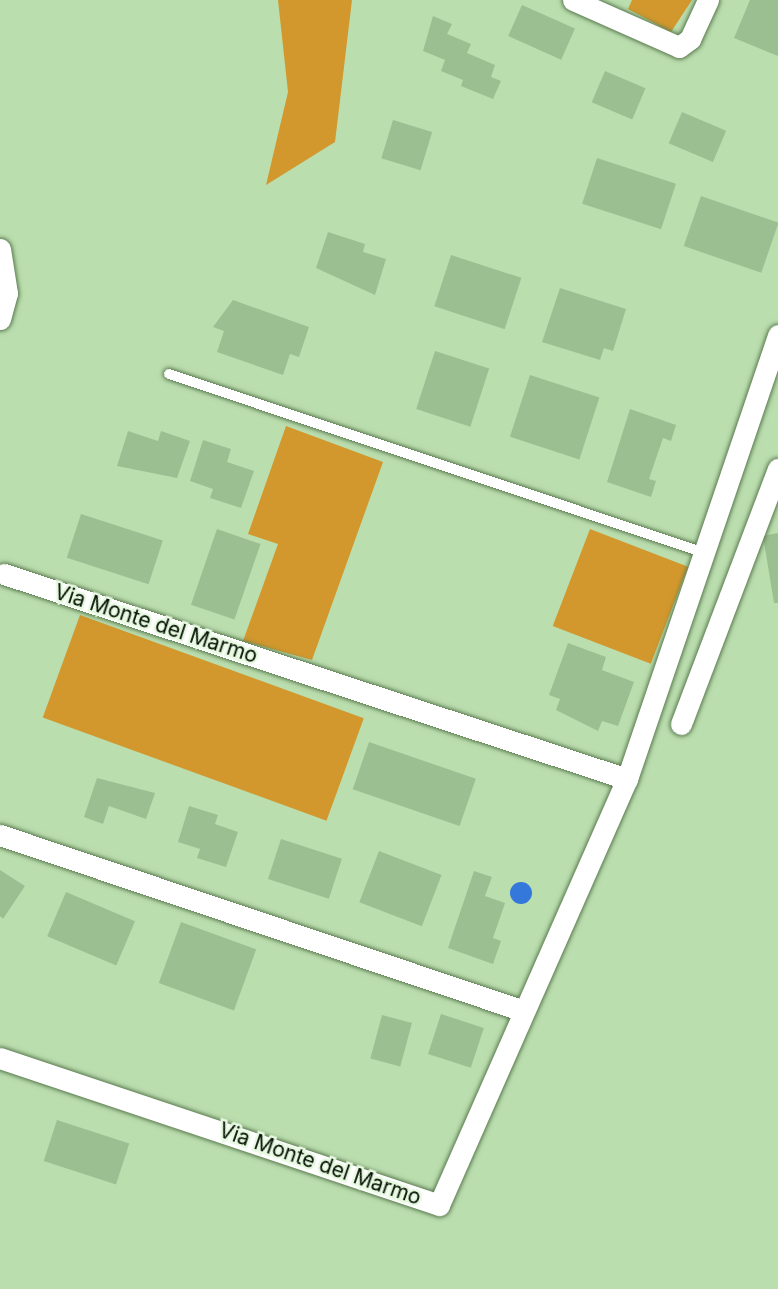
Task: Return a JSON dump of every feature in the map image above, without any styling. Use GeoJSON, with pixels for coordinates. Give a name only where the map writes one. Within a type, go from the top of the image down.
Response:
{"type":"FeatureCollection","features":[{"type":"Feature","properties":{"kind":"street"},"geometry":{"type":"LineString","coordinates":[[573,0],[664,44],[684,46],[708,0]]}},
{"type":"Feature","properties":{"kind":"street"},"geometry":{"type":"LineString","coordinates":[[0,248],[7,293],[0,319]]}},
{"type":"Feature","properties":{"kind":"street","name":"Via Monte del Marmo"},"geometry":{"type":"LineString","coordinates":[[0,1058],[439,1205],[627,779],[778,335]]}},
{"type":"Feature","properties":{"kind":"street"},"geometry":{"type":"LineString","coordinates":[[681,724],[768,512],[778,469]]}},
{"type":"Feature","properties":{"kind":"street","name":"Via Monte del Marmo"},"geometry":{"type":"LineString","coordinates":[[4,574],[627,779]]}},
{"type":"Feature","properties":{"kind":"street"},"geometry":{"type":"LineString","coordinates":[[0,835],[524,1011]]}},
{"type":"Feature","properties":{"kind":"lane"},"geometry":{"type":"LineString","coordinates":[[169,374],[705,553]]}},
{"type":"Feature","properties":{"kind":"shaded area"},"geometry":{"type":"Polygon","coordinates":[[[278,0],[352,0],[335,142],[266,185],[288,92],[278,0]]]}},
{"type":"Feature","properties":{"kind":"shaded area"},"geometry":{"type":"Polygon","coordinates":[[[632,0],[692,0],[671,32],[628,9],[632,0]]]}},
{"type":"Feature","properties":{"kind":"shaded area"},"geometry":{"type":"Polygon","coordinates":[[[286,426],[383,462],[312,660],[243,641],[278,544],[248,534],[286,426]]]}},
{"type":"Feature","properties":{"kind":"shaded area"},"geometry":{"type":"Polygon","coordinates":[[[590,529],[688,567],[651,664],[553,626],[590,529]]]}},
{"type":"Feature","properties":{"kind":"shaded area"},"geometry":{"type":"Polygon","coordinates":[[[80,615],[364,718],[327,821],[43,717],[80,615]]]}},
{"type":"Feature","properties":{"kind":"water"},"geometry":{"type":"Polygon","coordinates":[[[521,882],[529,885],[532,893],[529,901],[521,904],[513,901],[510,893],[513,885],[521,882]]]}},
{"type":"Feature","properties":{"kind":"building"},"geometry":{"type":"Polygon","coordinates":[[[750,0],[778,0],[778,56],[734,38],[750,0]]]}},
{"type":"Feature","properties":{"kind":"building"},"geometry":{"type":"Polygon","coordinates":[[[522,5],[575,29],[561,60],[508,36],[522,5]]]}},
{"type":"Feature","properties":{"kind":"building"},"geometry":{"type":"Polygon","coordinates":[[[433,16],[452,24],[447,34],[471,44],[467,53],[495,65],[491,77],[501,81],[493,99],[461,86],[463,80],[441,71],[445,60],[423,51],[433,16]]]}},
{"type":"Feature","properties":{"kind":"building"},"geometry":{"type":"Polygon","coordinates":[[[605,71],[646,88],[632,119],[592,102],[605,71]]]}},
{"type":"Feature","properties":{"kind":"building"},"geometry":{"type":"Polygon","coordinates":[[[682,112],[726,131],[713,162],[669,143],[682,112]]]}},
{"type":"Feature","properties":{"kind":"building"},"geometry":{"type":"Polygon","coordinates":[[[393,120],[432,132],[421,170],[381,158],[393,120]]]}},
{"type":"Feature","properties":{"kind":"building"},"geometry":{"type":"Polygon","coordinates":[[[597,158],[676,184],[661,229],[582,204],[597,158]]]}},
{"type":"Feature","properties":{"kind":"building"},"geometry":{"type":"Polygon","coordinates":[[[701,196],[778,223],[761,273],[684,246],[701,196]]]}},
{"type":"Feature","properties":{"kind":"building"},"geometry":{"type":"Polygon","coordinates":[[[328,232],[365,244],[363,252],[386,259],[375,295],[316,268],[328,232]]]}},
{"type":"Feature","properties":{"kind":"building"},"geometry":{"type":"Polygon","coordinates":[[[451,255],[521,278],[505,329],[434,306],[451,255]]]}},
{"type":"Feature","properties":{"kind":"building"},"geometry":{"type":"Polygon","coordinates":[[[560,288],[626,309],[613,351],[604,348],[600,360],[542,342],[560,288]]]}},
{"type":"Feature","properties":{"kind":"building"},"geometry":{"type":"Polygon","coordinates":[[[233,300],[309,327],[299,357],[290,354],[283,375],[217,352],[224,331],[213,327],[233,300]]]}},
{"type":"Feature","properties":{"kind":"building"},"geometry":{"type":"Polygon","coordinates":[[[435,351],[489,369],[470,427],[416,409],[435,351]]]}},
{"type":"Feature","properties":{"kind":"building"},"geometry":{"type":"Polygon","coordinates":[[[530,375],[599,398],[579,459],[510,437],[530,375]]]}},
{"type":"Feature","properties":{"kind":"building"},"geometry":{"type":"Polygon","coordinates":[[[630,409],[676,425],[671,441],[663,438],[649,479],[656,481],[651,497],[607,482],[630,409]]]}},
{"type":"Feature","properties":{"kind":"building"},"geometry":{"type":"Polygon","coordinates":[[[128,431],[158,441],[161,431],[190,441],[177,478],[117,466],[128,431]]]}},
{"type":"Feature","properties":{"kind":"building"},"geometry":{"type":"Polygon","coordinates":[[[203,440],[231,449],[227,462],[254,471],[241,508],[210,498],[213,489],[190,481],[203,440]]]}},
{"type":"Feature","properties":{"kind":"building"},"geometry":{"type":"Polygon","coordinates":[[[81,514],[163,541],[149,584],[67,558],[81,514]]]}},
{"type":"Feature","properties":{"kind":"building"},"geometry":{"type":"Polygon","coordinates":[[[217,529],[260,544],[234,620],[191,605],[217,529]]]}},
{"type":"Feature","properties":{"kind":"building"},"geometry":{"type":"Polygon","coordinates":[[[778,533],[778,603],[774,603],[763,536],[778,533]]]}},
{"type":"Feature","properties":{"kind":"building"},"geometry":{"type":"Polygon","coordinates":[[[568,643],[606,657],[602,670],[634,682],[618,726],[602,721],[598,731],[556,710],[560,699],[549,695],[568,643]]]}},
{"type":"Feature","properties":{"kind":"building"},"geometry":{"type":"Polygon","coordinates":[[[369,742],[476,779],[460,826],[353,789],[369,742]]]}},
{"type":"Feature","properties":{"kind":"building"},"geometry":{"type":"Polygon","coordinates":[[[97,778],[155,793],[146,819],[109,806],[103,824],[84,817],[97,778]]]}},
{"type":"Feature","properties":{"kind":"building"},"geometry":{"type":"Polygon","coordinates":[[[189,806],[218,815],[215,824],[238,832],[226,867],[197,858],[200,849],[178,842],[189,806]]]}},
{"type":"Feature","properties":{"kind":"building"},"geometry":{"type":"Polygon","coordinates":[[[281,839],[342,859],[329,899],[268,879],[281,839]]]}},
{"type":"Feature","properties":{"kind":"building"},"geometry":{"type":"Polygon","coordinates":[[[379,851],[442,875],[422,926],[359,902],[379,851]]]}},
{"type":"Feature","properties":{"kind":"building"},"geometry":{"type":"Polygon","coordinates":[[[0,870],[25,886],[3,919],[0,916],[0,870]]]}},
{"type":"Feature","properties":{"kind":"building"},"geometry":{"type":"Polygon","coordinates":[[[474,871],[492,877],[485,896],[505,903],[493,938],[501,941],[493,964],[448,948],[474,871]]]}},
{"type":"Feature","properties":{"kind":"building"},"geometry":{"type":"Polygon","coordinates":[[[66,892],[135,921],[116,965],[47,936],[66,892]]]}},
{"type":"Feature","properties":{"kind":"building"},"geometry":{"type":"Polygon","coordinates":[[[181,922],[256,949],[234,1010],[159,983],[181,922]]]}},
{"type":"Feature","properties":{"kind":"building"},"geometry":{"type":"Polygon","coordinates":[[[441,1014],[484,1028],[471,1068],[428,1054],[441,1014]]]}},
{"type":"Feature","properties":{"kind":"building"},"geometry":{"type":"Polygon","coordinates":[[[382,1015],[412,1023],[400,1066],[370,1058],[382,1015]]]}},
{"type":"Feature","properties":{"kind":"building"},"geometry":{"type":"Polygon","coordinates":[[[57,1120],[129,1143],[116,1184],[44,1161],[57,1120]]]}}]}
